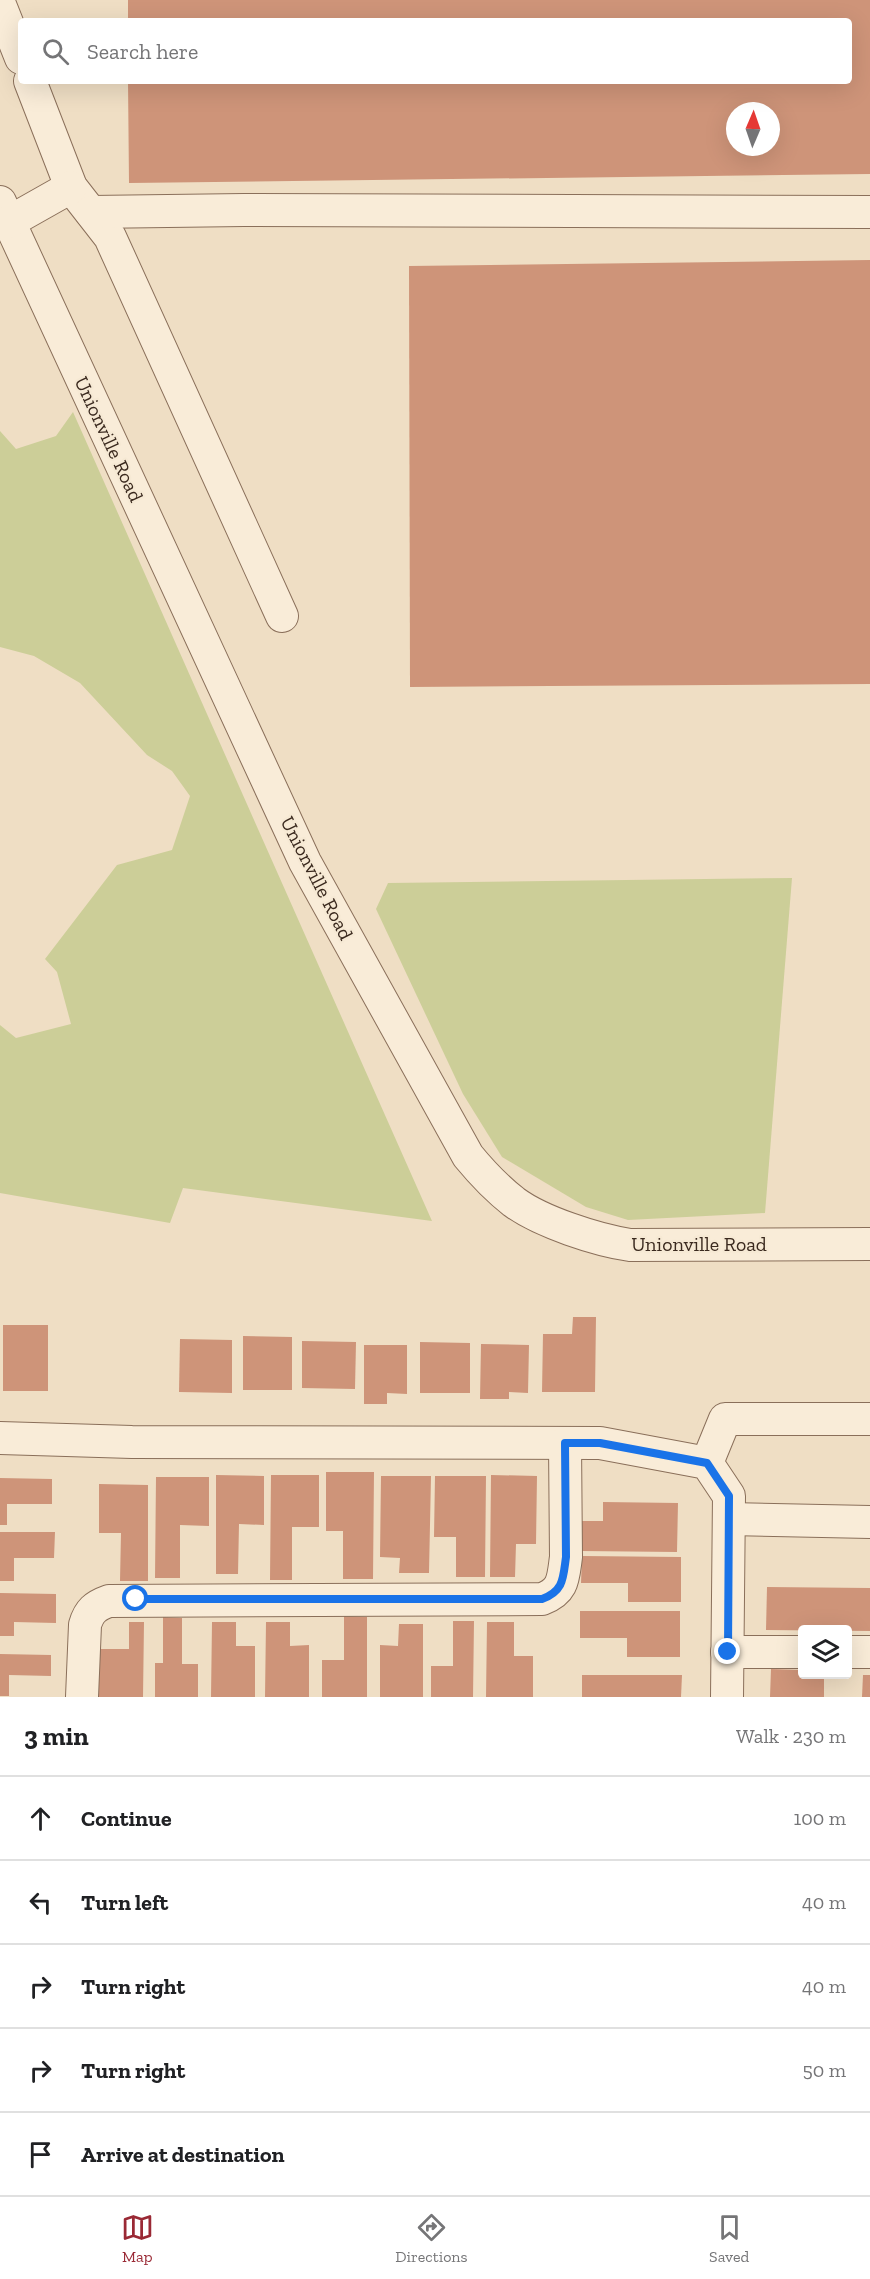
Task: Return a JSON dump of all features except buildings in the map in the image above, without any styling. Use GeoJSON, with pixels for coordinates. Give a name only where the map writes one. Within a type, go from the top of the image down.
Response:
{"type":"FeatureCollection","features":[{"type":"Feature","properties":{"kind":"street"},"geometry":{"type":"LineString","coordinates":[[0,4],[18,50]]}},
{"type":"Feature","properties":{"kind":"street"},"geometry":{"type":"LineString","coordinates":[[31,84],[71,186],[110,237],[282,616]]}},
{"type":"Feature","properties":{"kind":"street"},"geometry":{"type":"LineString","coordinates":[[5,212],[71,186]]}},
{"type":"Feature","properties":{"kind":"street"},"geometry":{"type":"LineString","coordinates":[[91,212],[244,210],[870,212]]}},
{"type":"Feature","properties":{"kind":"street","name":"Unionville Road"},"geometry":{"type":"LineString","coordinates":[[5,212],[305,862],[468,1156],[490,1182],[516,1203],[561,1226],[608,1242],[630,1245],[870,1244]]}},
{"type":"Feature","properties":{"kind":"street"},"geometry":{"type":"LineString","coordinates":[[707,1463],[725,1419],[870,1419]]}},
{"type":"Feature","properties":{"kind":"street"},"geometry":{"type":"LineString","coordinates":[[0,1438],[132,1442],[600,1443],[707,1463],[729,1496],[727,1697]]}},
{"type":"Feature","properties":{"kind":"street"},"geometry":{"type":"LineString","coordinates":[[82,1697],[85,1625],[88,1614],[97,1605],[109,1601],[136,1599],[542,1599],[554,1594],[562,1581],[566,1557],[565,1443]]}},
{"type":"Feature","properties":{"kind":"street"},"geometry":{"type":"LineString","coordinates":[[729,1518],[870,1522]]}},
{"type":"Feature","properties":{"kind":"street"},"geometry":{"type":"LineString","coordinates":[[728,1652],[798,1652]]}},
{"type":"Feature","properties":{"kind":"street"},"geometry":{"type":"LineString","coordinates":[[852,1652],[870,1652]]}},
{"type":"Feature","properties":{"kind":"green space"},"geometry":{"type":"Polygon","coordinates":[[[73,412],[432,1221],[183,1188],[170,1223],[0,1193],[0,1025],[16,1038],[71,1024],[57,972],[45,959],[117,865],[172,850],[190,796],[172,771],[147,755],[80,683],[34,656],[0,647],[0,431],[16,449],[56,436],[73,412]]]}},
{"type":"Feature","properties":{"kind":"green space"},"geometry":{"type":"Polygon","coordinates":[[[792,878],[765,1213],[628,1220],[586,1207],[502,1157],[463,1094],[376,909],[388,883],[792,878]]]}},
{"type":"Feature","properties":{"kind":"route"},"geometry":{"type":"LineString","coordinates":[[136,1599],[542,1599],[554,1594],[560,1588],[564,1575],[566,1557],[565,1443],[600,1443],[707,1463],[729,1496],[728,1652]]}}]}
